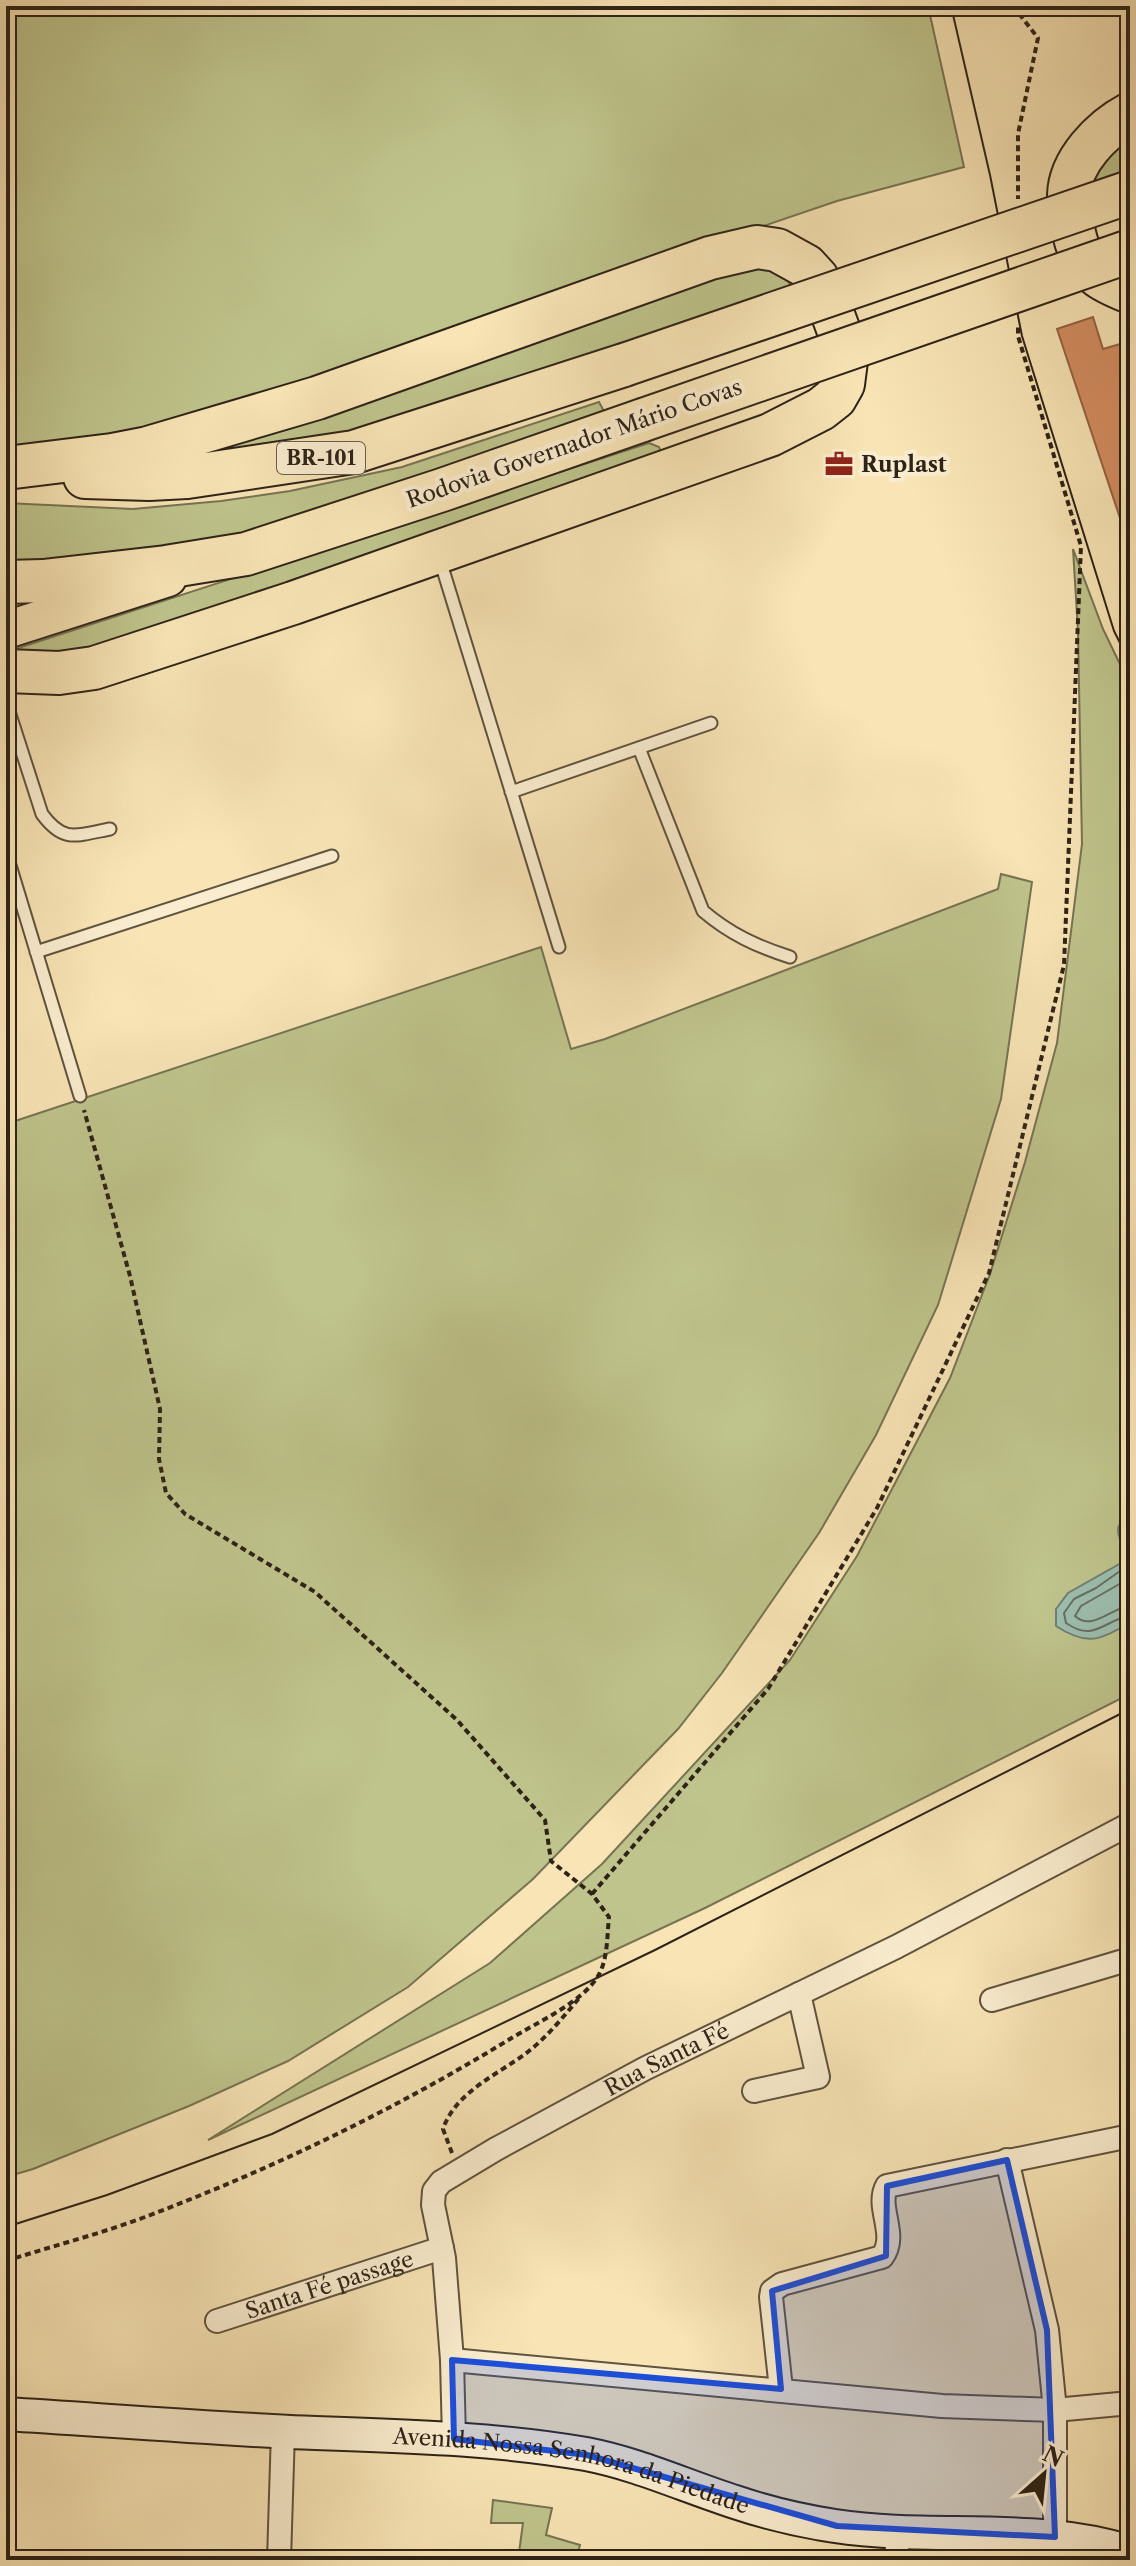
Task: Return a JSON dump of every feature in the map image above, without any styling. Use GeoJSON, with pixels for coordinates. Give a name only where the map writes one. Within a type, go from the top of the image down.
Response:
{"type":"FeatureCollection","features":[{"type":"Feature","properties":{"kind":"highway"},"geometry":{"type":"LineString","coordinates":[[1130,114],[1105,131],[1089,149],[1078,165],[1069,195],[1074,238],[1080,252],[1097,275],[1130,292]]}},
{"type":"Feature","properties":{"kind":"highway","name":"BR-101"},"geometry":{"type":"LineString","coordinates":[[6,470],[149,479],[196,476],[354,452],[624,365],[1130,192]]}},
{"type":"Feature","properties":{"kind":"highway"},"geometry":{"type":"LineString","coordinates":[[6,470],[112,455],[317,398],[710,258],[757,247],[777,250],[793,257],[817,278],[847,353],[843,384],[835,398],[821,409],[770,435],[438,552],[94,668],[59,673],[6,671]]}},
{"type":"Feature","properties":{"kind":"highway","name":"Rodovia Governador Mário Covas"},"geometry":{"type":"LineString","coordinates":[[6,582],[43,581],[166,567],[246,554],[442,490],[1130,251]]}},
{"type":"Feature","properties":{"kind":"main road"},"geometry":{"type":"LineString","coordinates":[[6,630],[246,554]]}},
{"type":"Feature","properties":{"kind":"street","name":"Rua Santa Fé"},"geometry":{"type":"LineString","coordinates":[[454,2439],[452,2360],[442,2248],[434,2215],[434,2191],[441,2182],[646,2068],[937,1926],[1130,1824]]}},
{"type":"Feature","properties":{"kind":"street"},"geometry":{"type":"LineString","coordinates":[[992,2000],[1130,1959]]}},
{"type":"Feature","properties":{"kind":"street"},"geometry":{"type":"LineString","coordinates":[[754,2091],[818,2077],[799,1994]]}},
{"type":"Feature","properties":{"kind":"street"},"geometry":{"type":"LineString","coordinates":[[781,2389],[772,2291],[782,2284],[882,2257],[889,2234],[883,2195],[887,2186],[1130,2136]]}},
{"type":"Feature","properties":{"kind":"street"},"geometry":{"type":"LineString","coordinates":[[1007,2160],[1042,2302],[1055,2410],[1055,2537]]}},
{"type":"Feature","properties":{"kind":"street","name":"Santa Fé passage"},"geometry":{"type":"LineString","coordinates":[[217,2321],[279,2298],[442,2248]]}},
{"type":"Feature","properties":{"kind":"street"},"geometry":{"type":"LineString","coordinates":[[452,2360],[942,2406],[1055,2410],[1130,2403]]}},
{"type":"Feature","properties":{"kind":"street","name":"Avenida Nossa Senhora da Piedade"},"geometry":{"type":"LineString","coordinates":[[6,2414],[454,2439],[587,2455],[637,2467],[734,2502],[792,2518],[837,2526],[897,2546],[1055,2537],[1130,2552]]}},
{"type":"Feature","properties":{"kind":"street"},"geometry":{"type":"LineString","coordinates":[[279,2560],[283,2431]]}},
{"type":"Feature","properties":{"kind":"lane"},"geometry":{"type":"LineString","coordinates":[[438,552],[559,947]]}},
{"type":"Feature","properties":{"kind":"lane"},"geometry":{"type":"LineString","coordinates":[[6,702],[42,814],[53,829],[67,837],[110,829]]}},
{"type":"Feature","properties":{"kind":"lane"},"geometry":{"type":"LineString","coordinates":[[511,792],[711,723]]}},
{"type":"Feature","properties":{"kind":"lane"},"geometry":{"type":"LineString","coordinates":[[639,748],[703,911],[724,929],[756,946],[790,957]]}},
{"type":"Feature","properties":{"kind":"lane"},"geometry":{"type":"LineString","coordinates":[[6,852],[80,1096]]}},
{"type":"Feature","properties":{"kind":"lane"},"geometry":{"type":"LineString","coordinates":[[36,952],[332,856]]}},
{"type":"Feature","properties":{"kind":"path"},"geometry":{"type":"LineString","coordinates":[[1013,6],[1038,38],[1018,134],[1018,210]]}},
{"type":"Feature","properties":{"kind":"path"},"geometry":{"type":"LineString","coordinates":[[592,1894],[768,1689],[877,1508],[989,1273],[1064,965],[1081,546],[1018,336],[1018,315]]}},
{"type":"Feature","properties":{"kind":"path"},"geometry":{"type":"LineString","coordinates":[[6,2261],[143,2218],[271,2167],[388,2110],[464,2067],[573,2001],[597,1978],[602,1968],[609,1917],[592,1894],[551,1861],[545,1820],[457,1720],[315,1592],[185,1514],[166,1493],[159,1459],[160,1409],[130,1276],[80,1096]]}},
{"type":"Feature","properties":{"kind":"path"},"geometry":{"type":"LineString","coordinates":[[459,2171],[443,2129],[447,2117],[463,2097],[530,2050],[589,1985]]}},
{"type":"Feature","properties":{"kind":"highlighted area"},"geometry":{"type":"Polygon","coordinates":[[[1007,2160],[1047,2330],[1055,2537],[837,2526],[587,2455],[454,2439],[452,2360],[781,2389],[772,2291],[886,2256],[887,2186],[1007,2160]]]}},
{"type":"Feature","properties":{"kind":"green space"},"geometry":{"type":"Polygon","coordinates":[[[6,6],[928,6],[964,167],[837,201],[128,442],[6,450],[6,6]]]}},
{"type":"Feature","properties":{"kind":"green space"},"geometry":{"type":"Polygon","coordinates":[[[1130,124],[1130,179],[1082,184],[1130,124]]]}},
{"type":"Feature","properties":{"kind":"green space"},"geometry":{"type":"Polygon","coordinates":[[[735,266],[777,273],[794,291],[357,431],[168,459],[735,266]]]}},
{"type":"Feature","properties":{"kind":"green space"},"geometry":{"type":"Polygon","coordinates":[[[599,402],[607,417],[209,549],[6,571],[6,503],[133,509],[290,491],[402,467],[599,402]]]}},
{"type":"Feature","properties":{"kind":"green space"},"geometry":{"type":"Polygon","coordinates":[[[649,443],[659,447],[663,457],[86,656],[6,652],[649,443]]]}},
{"type":"Feature","properties":{"kind":"green space"},"geometry":{"type":"Polygon","coordinates":[[[1073,549],[1103,629],[1130,685],[1130,1694],[705,1908],[208,2140],[490,1963],[602,1864],[790,1660],[857,1556],[950,1378],[990,1274],[1025,1162],[1057,1043],[1082,844],[1078,631],[1073,549]]]}},
{"type":"Feature","properties":{"kind":"green space"},"geometry":{"type":"Polygon","coordinates":[[[1001,874],[1032,882],[1001,1099],[938,1305],[876,1435],[819,1533],[722,1673],[678,1729],[533,1879],[408,1987],[288,2061],[189,2106],[6,2177],[6,1124],[541,947],[571,1049],[605,1039],[998,889],[1001,874]]]}},
{"type":"Feature","properties":{"kind":"green space"},"geometry":{"type":"Polygon","coordinates":[[[493,2500],[552,2508],[546,2535],[580,2545],[576,2560],[518,2560],[523,2523],[491,2523],[493,2500]]]}},
{"type":"Feature","properties":{"kind":"water"},"geometry":{"type":"Polygon","coordinates":[[[1130,1511],[1130,1622],[1093,1639],[1076,1636],[1056,1626],[1056,1609],[1068,1593],[1121,1563],[1127,1554],[1118,1531],[1130,1511]]]}},
{"type":"Feature","properties":{"kind":"building"},"geometry":{"type":"Polygon","coordinates":[[[1093,317],[1103,349],[1130,341],[1130,545],[1057,329],[1093,317]]]}},
{"type":"Feature","properties":{"kind":"tram line"},"geometry":{"type":"LineString","coordinates":[[951,6],[990,175],[1022,336],[1114,631],[1130,663]]}},
{"type":"Feature","properties":{"kind":"tram line"},"geometry":{"type":"LineString","coordinates":[[6,2227],[107,2195],[272,2134],[655,1950],[1130,1709]]}},
{"type":"Feature","properties":{"kind":"place","name":"Ruplast"},"geometry":{"type":"Point","coordinates":[839,464]}}]}
